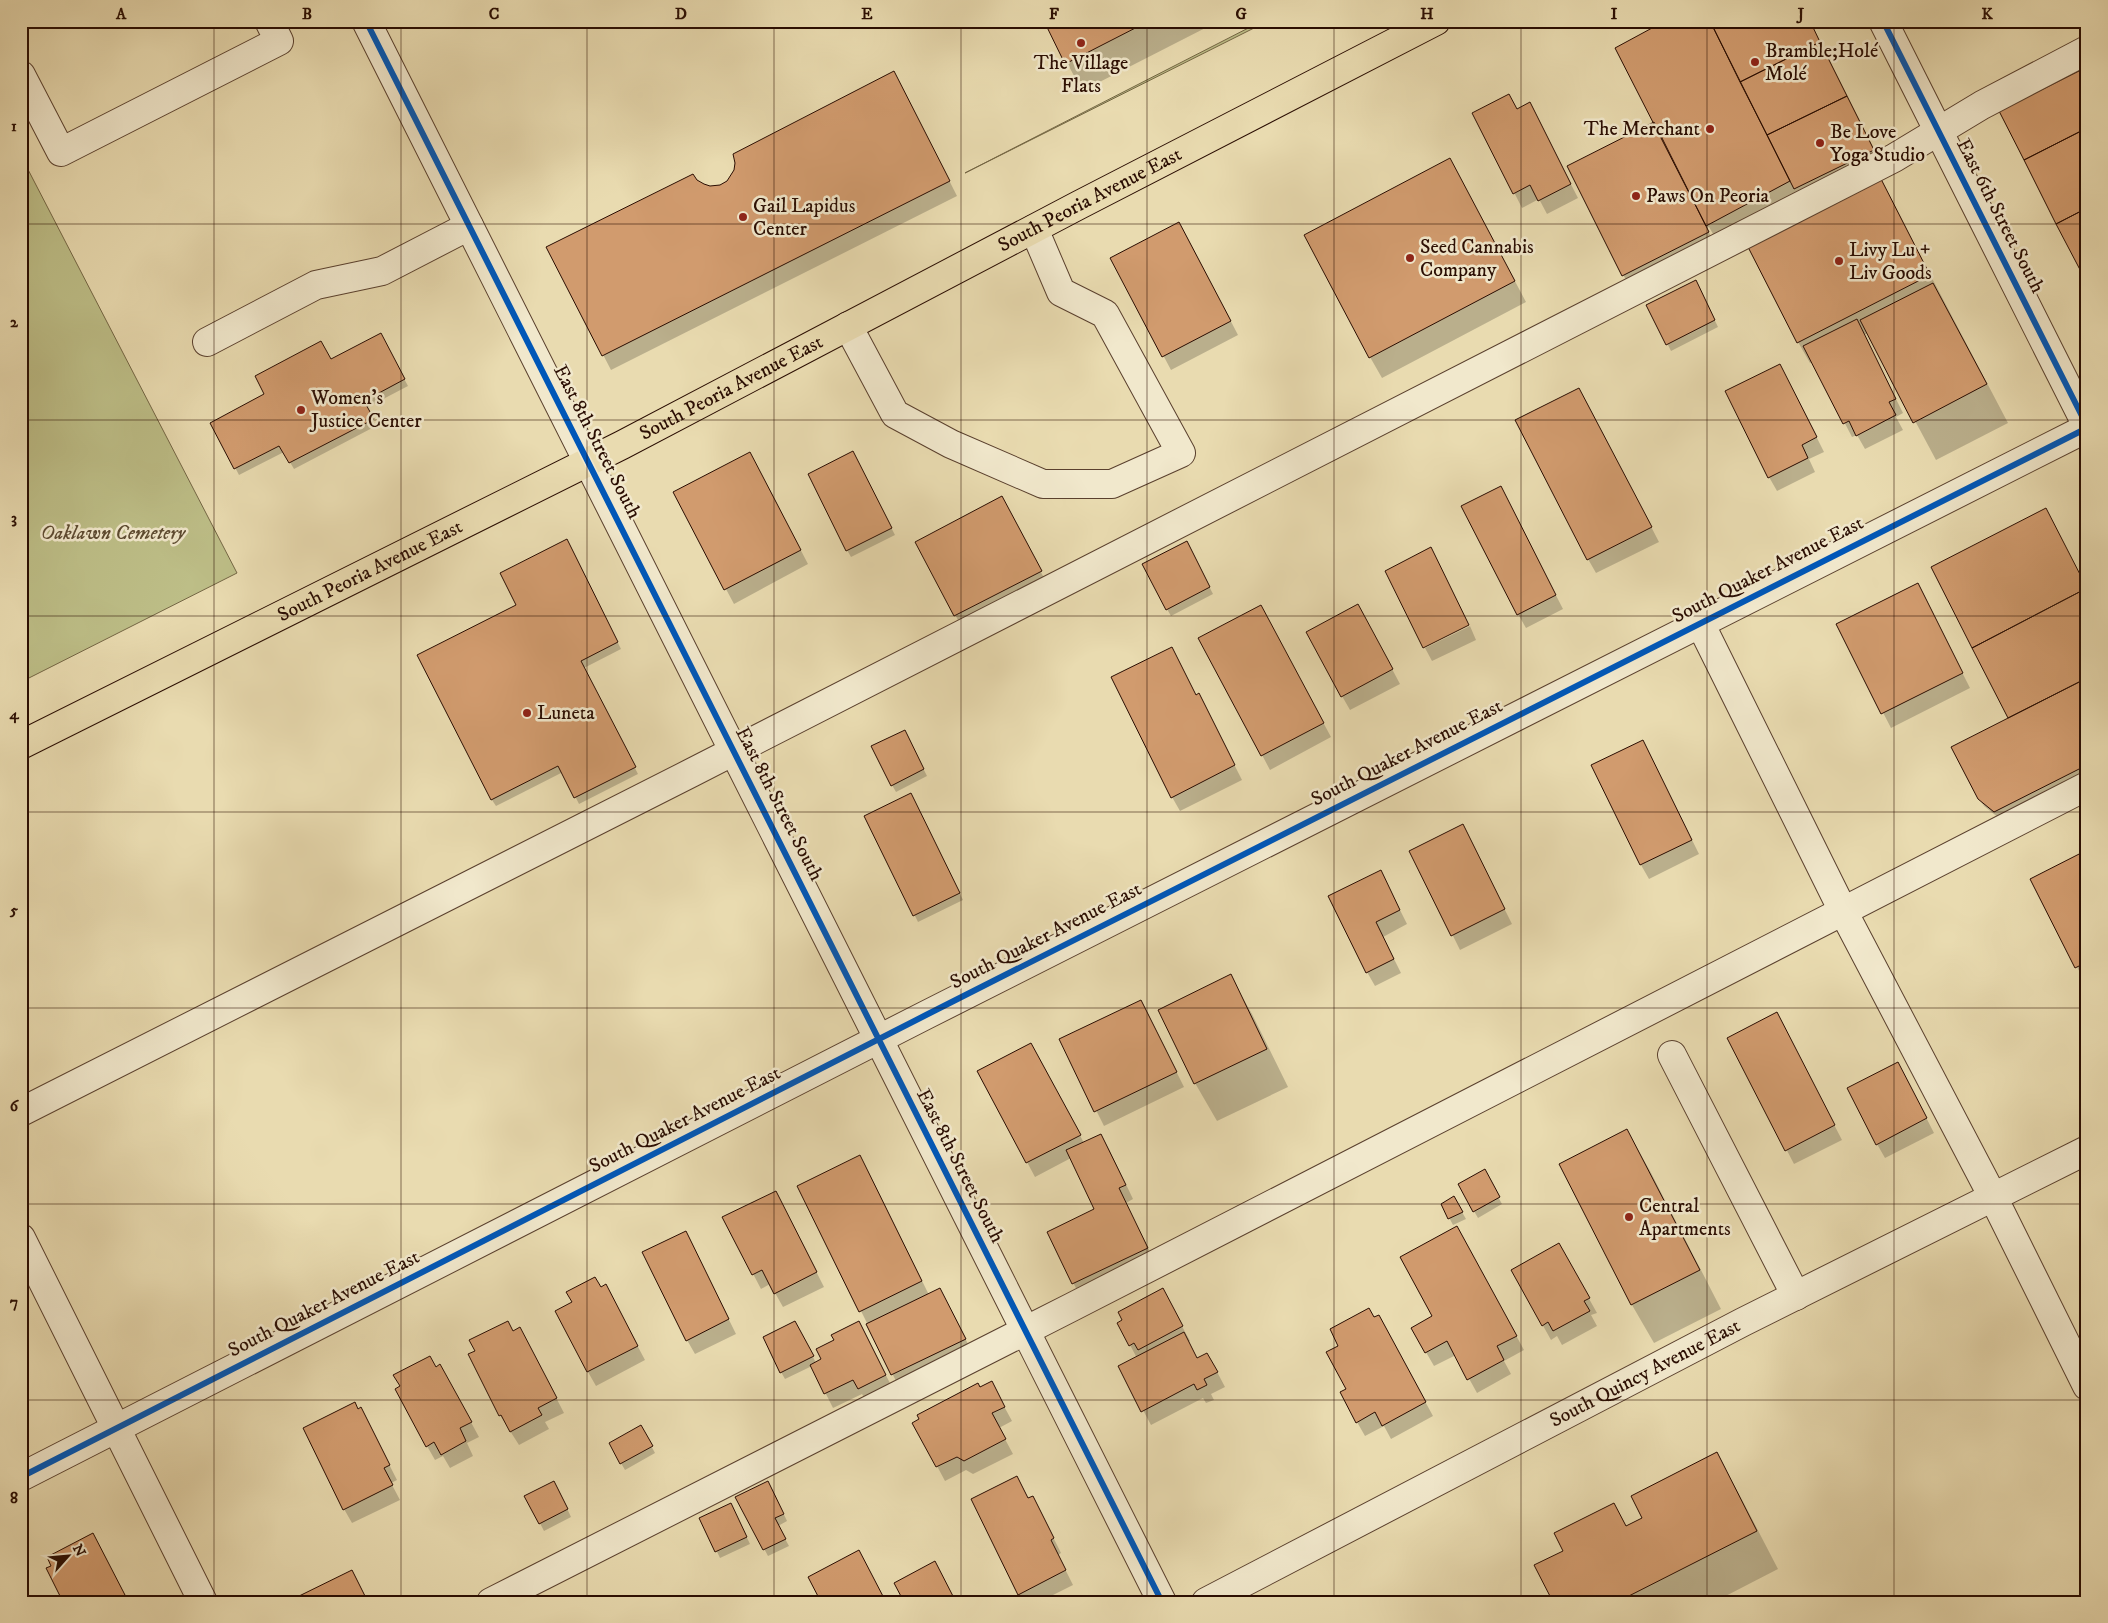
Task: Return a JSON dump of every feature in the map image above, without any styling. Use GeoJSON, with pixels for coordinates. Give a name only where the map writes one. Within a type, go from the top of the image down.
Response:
{"type":"FeatureCollection","features":[{"type":"Feature","properties":{"kind":"main road","name":"South Peoria Avenue East"},"geometry":{"type":"LineString","coordinates":[[21,744],[588,462],[1436,21]]}},
{"type":"Feature","properties":{"kind":"street"},"geometry":{"type":"LineString","coordinates":[[21,75],[61,152],[280,41],[269,21]]}},
{"type":"Feature","properties":{"kind":"street","name":"East 8th Street South"},"geometry":{"type":"LineString","coordinates":[[366,21],[1162,1602]]}},
{"type":"Feature","properties":{"kind":"street","name":"East 6th Street South"},"geometry":{"type":"LineString","coordinates":[[1883,21],[2087,427]]}},
{"type":"Feature","properties":{"kind":"street"},"geometry":{"type":"LineString","coordinates":[[21,1112],[734,752],[1885,162],[1982,105],[2087,50]]}},
{"type":"Feature","properties":{"kind":"street"},"geometry":{"type":"LineString","coordinates":[[207,342],[316,286],[382,270],[469,226]]}},
{"type":"Feature","properties":{"kind":"street"},"geometry":{"type":"LineString","coordinates":[[848,326],[895,414],[951,444],[1043,484],[1112,484],[1181,453],[1105,314],[1061,292],[1034,229]]}},
{"type":"Feature","properties":{"kind":"street","name":"South Quaker Avenue East"},"geometry":{"type":"LineString","coordinates":[[21,1477],[879,1039],[2087,427]]}},
{"type":"Feature","properties":{"kind":"street"},"geometry":{"type":"LineString","coordinates":[[1700,623],[1843,911],[1993,1198],[2087,1386]]}},
{"type":"Feature","properties":{"kind":"street"},"geometry":{"type":"LineString","coordinates":[[491,1602],[1025,1331],[2087,786]]}},
{"type":"Feature","properties":{"kind":"street"},"geometry":{"type":"LineString","coordinates":[[1672,1055],[1796,1296]]}},
{"type":"Feature","properties":{"kind":"street","name":"South Quincy Avenue East"},"geometry":{"type":"LineString","coordinates":[[1206,1602],[1796,1296],[2087,1150]]}},
{"type":"Feature","properties":{"kind":"street"},"geometry":{"type":"LineString","coordinates":[[21,1238],[203,1602]]}},
{"type":"Feature","properties":{"kind":"green space"},"geometry":{"type":"Polygon","coordinates":[[[1262,21],[1268,21],[965,173],[1262,21]]]}},
{"type":"Feature","properties":{"kind":"green space","name":"Oaklawn Cemetery"},"geometry":{"type":"Polygon","coordinates":[[[21,156],[237,573],[21,682],[21,156]]]}},
{"type":"Feature","properties":{"kind":"building","name":"The Village Flats"},"geometry":{"type":"Polygon","coordinates":[[[1044,21],[1149,21],[1065,64],[1044,21]]]}},
{"type":"Feature","properties":{"kind":"building","name":"The Merchant"},"geometry":{"type":"Polygon","coordinates":[[[1665,21],[1710,21],[1790,181],[1706,226],[1615,48],[1665,21]]]}},
{"type":"Feature","properties":{"kind":"building","name":"Bramble;Holé Molé"},"geometry":{"type":"Polygon","coordinates":[[[1710,21],[1810,21],[1820,42],[1740,82],[1710,21]]]}},
{"type":"Feature","properties":{"kind":"building"},"geometry":{"type":"Polygon","coordinates":[[[1820,42],[1847,96],[1767,135],[1740,82],[1820,42]]]}},
{"type":"Feature","properties":{"kind":"building"},"geometry":{"type":"Polygon","coordinates":[[[2087,67],[2087,128],[2024,160],[1999,111],[2087,67]]]}},
{"type":"Feature","properties":{"kind":"building","name":"Gail Lapidus Center"},"geometry":{"type":"Polygon","coordinates":[[[894,71],[950,181],[602,356],[546,247],[693,174],[697,180],[704,184],[710,186],[720,185],[727,181],[734,170],[733,154],[894,71]]]}},
{"type":"Feature","properties":{"kind":"building"},"geometry":{"type":"Polygon","coordinates":[[[1509,94],[1517,109],[1530,102],[1571,184],[1538,201],[1530,185],[1513,194],[1472,113],[1509,94]]]}},
{"type":"Feature","properties":{"kind":"building","name":"Be Love Yoga Studio"},"geometry":{"type":"Polygon","coordinates":[[[1847,96],[1874,150],[1794,189],[1767,135],[1847,96]]]}},
{"type":"Feature","properties":{"kind":"building","name":"Paws On Peoria"},"geometry":{"type":"Polygon","coordinates":[[[1654,122],[1709,232],[1622,276],[1567,166],[1654,122]]]}},
{"type":"Feature","properties":{"kind":"building"},"geometry":{"type":"Polygon","coordinates":[[[2087,128],[2087,208],[2056,224],[2024,160],[2087,128]]]}},
{"type":"Feature","properties":{"kind":"building","name":"Seed Cannabis Company"},"geometry":{"type":"Polygon","coordinates":[[[1450,158],[1515,281],[1369,358],[1304,235],[1450,158]]]}},
{"type":"Feature","properties":{"kind":"building","name":"Livy Lu + Liv Goods"},"geometry":{"type":"Polygon","coordinates":[[[1881,179],[1930,275],[1797,343],[1748,247],[1881,179]]]}},
{"type":"Feature","properties":{"kind":"building"},"geometry":{"type":"Polygon","coordinates":[[[2087,208],[2087,283],[2056,224],[2087,208]]]}},
{"type":"Feature","properties":{"kind":"building"},"geometry":{"type":"Polygon","coordinates":[[[1179,222],[1231,321],[1162,357],[1110,258],[1179,222]]]}},
{"type":"Feature","properties":{"kind":"building"},"geometry":{"type":"Polygon","coordinates":[[[1696,280],[1715,320],[1666,345],[1646,305],[1696,280]]]}},
{"type":"Feature","properties":{"kind":"building"},"geometry":{"type":"Polygon","coordinates":[[[1933,283],[1987,384],[1913,423],[1860,320],[1933,283]]]}},
{"type":"Feature","properties":{"kind":"building"},"geometry":{"type":"Polygon","coordinates":[[[1857,319],[1896,399],[1889,402],[1896,415],[1856,436],[1849,421],[1843,424],[1803,346],[1857,319]]]}},
{"type":"Feature","properties":{"kind":"building","name":"Women's Justice Center"},"geometry":{"type":"Polygon","coordinates":[[[381,333],[405,379],[364,401],[374,419],[289,463],[279,446],[234,469],[210,423],[264,394],[255,376],[321,341],[331,359],[381,333]]]}},
{"type":"Feature","properties":{"kind":"building"},"geometry":{"type":"Polygon","coordinates":[[[1780,364],[1817,437],[1802,445],[1808,458],[1768,478],[1725,391],[1780,364]]]}},
{"type":"Feature","properties":{"kind":"building"},"geometry":{"type":"Polygon","coordinates":[[[1579,388],[1652,527],[1587,560],[1515,420],[1579,388]]]}},
{"type":"Feature","properties":{"kind":"building"},"geometry":{"type":"Polygon","coordinates":[[[853,451],[892,528],[846,551],[808,474],[853,451]]]}},
{"type":"Feature","properties":{"kind":"building"},"geometry":{"type":"Polygon","coordinates":[[[750,452],[801,550],[724,590],[673,492],[750,452]]]}},
{"type":"Feature","properties":{"kind":"building"},"geometry":{"type":"Polygon","coordinates":[[[1501,486],[1556,595],[1517,615],[1461,506],[1501,486]]]}},
{"type":"Feature","properties":{"kind":"building"},"geometry":{"type":"Polygon","coordinates":[[[1002,496],[1042,571],[954,616],[915,542],[1002,496]]]}},
{"type":"Feature","properties":{"kind":"building"},"geometry":{"type":"Polygon","coordinates":[[[2046,508],[2087,588],[1972,648],[1931,567],[2046,508]]]}},
{"type":"Feature","properties":{"kind":"building","name":"Luneta"},"geometry":{"type":"Polygon","coordinates":[[[567,539],[618,642],[581,661],[636,767],[574,798],[558,766],[491,800],[417,655],[516,605],[500,573],[567,539]]]}},
{"type":"Feature","properties":{"kind":"building"},"geometry":{"type":"Polygon","coordinates":[[[1187,541],[1210,587],[1166,610],[1142,564],[1187,541]]]}},
{"type":"Feature","properties":{"kind":"building"},"geometry":{"type":"Polygon","coordinates":[[[1431,547],[1469,625],[1423,648],[1385,571],[1431,547]]]}},
{"type":"Feature","properties":{"kind":"building"},"geometry":{"type":"Polygon","coordinates":[[[1918,583],[1963,673],[1881,714],[1836,624],[1918,583]]]}},
{"type":"Feature","properties":{"kind":"building"},"geometry":{"type":"Polygon","coordinates":[[[2087,588],[2087,678],[2008,718],[1972,648],[2087,588]]]}},
{"type":"Feature","properties":{"kind":"building"},"geometry":{"type":"Polygon","coordinates":[[[1358,604],[1393,669],[1341,697],[1306,632],[1358,604]]]}},
{"type":"Feature","properties":{"kind":"building"},"geometry":{"type":"Polygon","coordinates":[[[1261,605],[1324,723],[1261,756],[1198,638],[1261,605]]]}},
{"type":"Feature","properties":{"kind":"building"},"geometry":{"type":"Polygon","coordinates":[[[1172,647],[1196,695],[1199,693],[1235,765],[1171,798],[1111,677],[1172,647]]]}},
{"type":"Feature","properties":{"kind":"building"},"geometry":{"type":"Polygon","coordinates":[[[2087,678],[2087,765],[1994,812],[1978,799],[1951,747],[2087,678]]]}},
{"type":"Feature","properties":{"kind":"building"},"geometry":{"type":"Polygon","coordinates":[[[905,730],[924,769],[891,786],[871,746],[905,730]]]}},
{"type":"Feature","properties":{"kind":"building"},"geometry":{"type":"Polygon","coordinates":[[[1643,740],[1692,840],[1640,865],[1591,765],[1643,740]]]}},
{"type":"Feature","properties":{"kind":"building"},"geometry":{"type":"Polygon","coordinates":[[[911,793],[960,893],[913,916],[864,816],[911,793]]]}},
{"type":"Feature","properties":{"kind":"building"},"geometry":{"type":"Polygon","coordinates":[[[1463,824],[1505,909],[1451,936],[1409,851],[1463,824]]]}},
{"type":"Feature","properties":{"kind":"building"},"geometry":{"type":"Polygon","coordinates":[[[2087,850],[2087,962],[2075,968],[2030,879],[2087,850]]]}},
{"type":"Feature","properties":{"kind":"building"},"geometry":{"type":"Polygon","coordinates":[[[1381,870],[1400,910],[1376,922],[1394,959],[1366,973],[1328,896],[1381,870]]]}},
{"type":"Feature","properties":{"kind":"building"},"geometry":{"type":"Polygon","coordinates":[[[1231,974],[1267,1049],[1194,1084],[1158,1010],[1231,974]]]}},
{"type":"Feature","properties":{"kind":"building"},"geometry":{"type":"Polygon","coordinates":[[[1141,1000],[1177,1072],[1094,1112],[1059,1039],[1141,1000]]]}},
{"type":"Feature","properties":{"kind":"building"},"geometry":{"type":"Polygon","coordinates":[[[1777,1012],[1835,1125],[1785,1151],[1727,1038],[1777,1012]]]}},
{"type":"Feature","properties":{"kind":"building"},"geometry":{"type":"Polygon","coordinates":[[[1031,1043],[1081,1135],[1026,1163],[977,1071],[1031,1043]]]}},
{"type":"Feature","properties":{"kind":"building"},"geometry":{"type":"Polygon","coordinates":[[[1898,1062],[1927,1118],[1876,1145],[1847,1088],[1898,1062]]]}},
{"type":"Feature","properties":{"kind":"building","name":"Central Apartments"},"geometry":{"type":"Polygon","coordinates":[[[1627,1129],[1700,1270],[1631,1305],[1559,1164],[1627,1129]]]}},
{"type":"Feature","properties":{"kind":"building"},"geometry":{"type":"Polygon","coordinates":[[[1101,1134],[1126,1185],[1119,1188],[1148,1248],[1072,1284],[1047,1232],[1094,1209],[1066,1150],[1101,1134]]]}},
{"type":"Feature","properties":{"kind":"building"},"geometry":{"type":"Polygon","coordinates":[[[860,1155],[922,1281],[859,1312],[797,1186],[860,1155]]]}},
{"type":"Feature","properties":{"kind":"building"},"geometry":{"type":"Polygon","coordinates":[[[1485,1169],[1500,1197],[1473,1212],[1458,1184],[1485,1169]]]}},
{"type":"Feature","properties":{"kind":"building"},"geometry":{"type":"Polygon","coordinates":[[[776,1191],[817,1272],[774,1294],[762,1270],[752,1275],[722,1217],[776,1191]]]}},
{"type":"Feature","properties":{"kind":"building"},"geometry":{"type":"Polygon","coordinates":[[[1454,1196],[1463,1212],[1448,1219],[1441,1204],[1454,1196]]]}},
{"type":"Feature","properties":{"kind":"building"},"geometry":{"type":"Polygon","coordinates":[[[1457,1226],[1517,1336],[1497,1346],[1504,1360],[1467,1380],[1447,1341],[1425,1353],[1411,1328],[1432,1316],[1400,1257],[1457,1226]]]}},
{"type":"Feature","properties":{"kind":"building"},"geometry":{"type":"Polygon","coordinates":[[[686,1231],[729,1319],[686,1341],[642,1252],[686,1231]]]}},
{"type":"Feature","properties":{"kind":"building"},"geometry":{"type":"Polygon","coordinates":[[[1559,1243],[1590,1298],[1584,1301],[1590,1311],[1553,1331],[1548,1322],[1542,1326],[1511,1270],[1559,1243]]]}},
{"type":"Feature","properties":{"kind":"building"},"geometry":{"type":"Polygon","coordinates":[[[595,1277],[601,1287],[606,1284],[638,1346],[587,1372],[555,1311],[572,1302],[566,1292],[595,1277]]]}},
{"type":"Feature","properties":{"kind":"building"},"geometry":{"type":"Polygon","coordinates":[[[940,1288],[966,1339],[891,1375],[866,1324],[940,1288]]]}},
{"type":"Feature","properties":{"kind":"building"},"geometry":{"type":"Polygon","coordinates":[[[1163,1288],[1183,1326],[1138,1350],[1134,1343],[1129,1346],[1117,1323],[1122,1320],[1118,1312],[1163,1288]]]}},
{"type":"Feature","properties":{"kind":"building"},"geometry":{"type":"Polygon","coordinates":[[[1369,1308],[1374,1317],[1379,1315],[1426,1402],[1382,1426],[1375,1412],[1356,1423],[1340,1392],[1346,1389],[1326,1352],[1338,1346],[1330,1329],[1369,1308]]]}},
{"type":"Feature","properties":{"kind":"building"},"geometry":{"type":"Polygon","coordinates":[[[508,1321],[513,1331],[520,1327],[557,1398],[538,1408],[542,1415],[510,1432],[501,1415],[499,1416],[468,1354],[475,1351],[469,1340],[508,1321]]]}},
{"type":"Feature","properties":{"kind":"building"},"geometry":{"type":"Polygon","coordinates":[[[795,1321],[814,1356],[780,1373],[763,1337],[795,1321]]]}},
{"type":"Feature","properties":{"kind":"building"},"geometry":{"type":"Polygon","coordinates":[[[859,1321],[886,1375],[858,1389],[853,1380],[824,1394],[810,1365],[821,1359],[816,1349],[834,1340],[831,1335],[859,1321]]]}},
{"type":"Feature","properties":{"kind":"building"},"geometry":{"type":"Polygon","coordinates":[[[1184,1332],[1197,1358],[1207,1353],[1218,1372],[1204,1379],[1207,1385],[1197,1390],[1194,1384],[1141,1412],[1118,1366],[1184,1332]]]}},
{"type":"Feature","properties":{"kind":"building"},"geometry":{"type":"Polygon","coordinates":[[[430,1356],[436,1367],[440,1364],[472,1422],[460,1428],[466,1441],[441,1455],[434,1442],[426,1447],[395,1389],[400,1386],[393,1375],[430,1356]]]}},
{"type":"Feature","properties":{"kind":"building"},"geometry":{"type":"Polygon","coordinates":[[[992,1381],[1005,1407],[992,1413],[1006,1439],[964,1461],[957,1457],[936,1467],[912,1423],[919,1419],[917,1415],[978,1383],[980,1387],[992,1381]]]}},
{"type":"Feature","properties":{"kind":"building"},"geometry":{"type":"Polygon","coordinates":[[[355,1402],[358,1409],[361,1407],[390,1465],[384,1468],[393,1485],[343,1510],[303,1428],[355,1402]]]}},
{"type":"Feature","properties":{"kind":"building"},"geometry":{"type":"Polygon","coordinates":[[[641,1425],[653,1446],[620,1464],[609,1443],[641,1425]]]}},
{"type":"Feature","properties":{"kind":"building"},"geometry":{"type":"Polygon","coordinates":[[[1717,1452],[1757,1531],[1617,1602],[1590,1602],[1587,1596],[1574,1602],[1553,1602],[1534,1565],[1563,1551],[1554,1533],[1614,1503],[1626,1526],[1642,1518],[1631,1496],[1717,1452]]]}},
{"type":"Feature","properties":{"kind":"building"},"geometry":{"type":"Polygon","coordinates":[[[1017,1476],[1028,1498],[1033,1496],[1054,1538],[1051,1540],[1066,1570],[1018,1595],[971,1499],[1017,1476]]]}},
{"type":"Feature","properties":{"kind":"building"},"geometry":{"type":"Polygon","coordinates":[[[554,1481],[568,1509],[539,1524],[524,1496],[554,1481]]]}},
{"type":"Feature","properties":{"kind":"building"},"geometry":{"type":"Polygon","coordinates":[[[768,1481],[784,1514],[775,1518],[786,1539],[763,1550],[735,1497],[768,1481]]]}},
{"type":"Feature","properties":{"kind":"building"},"geometry":{"type":"Polygon","coordinates":[[[731,1503],[747,1537],[715,1552],[699,1518],[731,1503]]]}},
{"type":"Feature","properties":{"kind":"building"},"geometry":{"type":"Polygon","coordinates":[[[93,1533],[125,1595],[121,1597],[124,1602],[63,1602],[46,1568],[51,1566],[47,1557],[93,1533]]]}},
{"type":"Feature","properties":{"kind":"building"},"geometry":{"type":"Polygon","coordinates":[[[859,1550],[886,1602],[821,1602],[808,1577],[859,1550]]]}},
{"type":"Feature","properties":{"kind":"building"},"geometry":{"type":"Polygon","coordinates":[[[935,1561],[956,1602],[904,1602],[894,1583],[935,1561]]]}},
{"type":"Feature","properties":{"kind":"building"},"geometry":{"type":"Polygon","coordinates":[[[352,1570],[368,1602],[294,1602],[293,1599],[352,1570]]]}},
{"type":"Feature","properties":{"kind":"cycle path"},"geometry":{"type":"LineString","coordinates":[[366,21],[1162,1602]]}},
{"type":"Feature","properties":{"kind":"cycle path"},"geometry":{"type":"LineString","coordinates":[[1883,21],[2087,426]]}},
{"type":"Feature","properties":{"kind":"cycle path"},"geometry":{"type":"LineString","coordinates":[[21,1477],[926,1015],[2087,428]]}},
{"type":"Feature","properties":{"kind":"place","name":"The Village Flats"},"geometry":{"type":"Point","coordinates":[1081,43]}},
{"type":"Feature","properties":{"kind":"place","name":"Bramble;Holé Molé"},"geometry":{"type":"Point","coordinates":[1755,62]}},
{"type":"Feature","properties":{"kind":"place","name":"The Merchant"},"geometry":{"type":"Point","coordinates":[1710,129]}},
{"type":"Feature","properties":{"kind":"place","name":"Be Love Yoga Studio"},"geometry":{"type":"Point","coordinates":[1820,143]}},
{"type":"Feature","properties":{"kind":"place","name":"Paws On Peoria"},"geometry":{"type":"Point","coordinates":[1636,196]}},
{"type":"Feature","properties":{"kind":"place","name":"Gail Lapidus Center"},"geometry":{"type":"Point","coordinates":[743,217]}},
{"type":"Feature","properties":{"kind":"place","name":"Seed Cannabis Company"},"geometry":{"type":"Point","coordinates":[1410,258]}},
{"type":"Feature","properties":{"kind":"place","name":"Livy Lu + Liv Goods"},"geometry":{"type":"Point","coordinates":[1839,261]}},
{"type":"Feature","properties":{"kind":"place","name":"Women's Justice Center"},"geometry":{"type":"Point","coordinates":[301,410]}},
{"type":"Feature","properties":{"kind":"place","name":"Luneta"},"geometry":{"type":"Point","coordinates":[527,713]}},
{"type":"Feature","properties":{"kind":"place","name":"Central Apartments"},"geometry":{"type":"Point","coordinates":[1629,1217]}}]}
